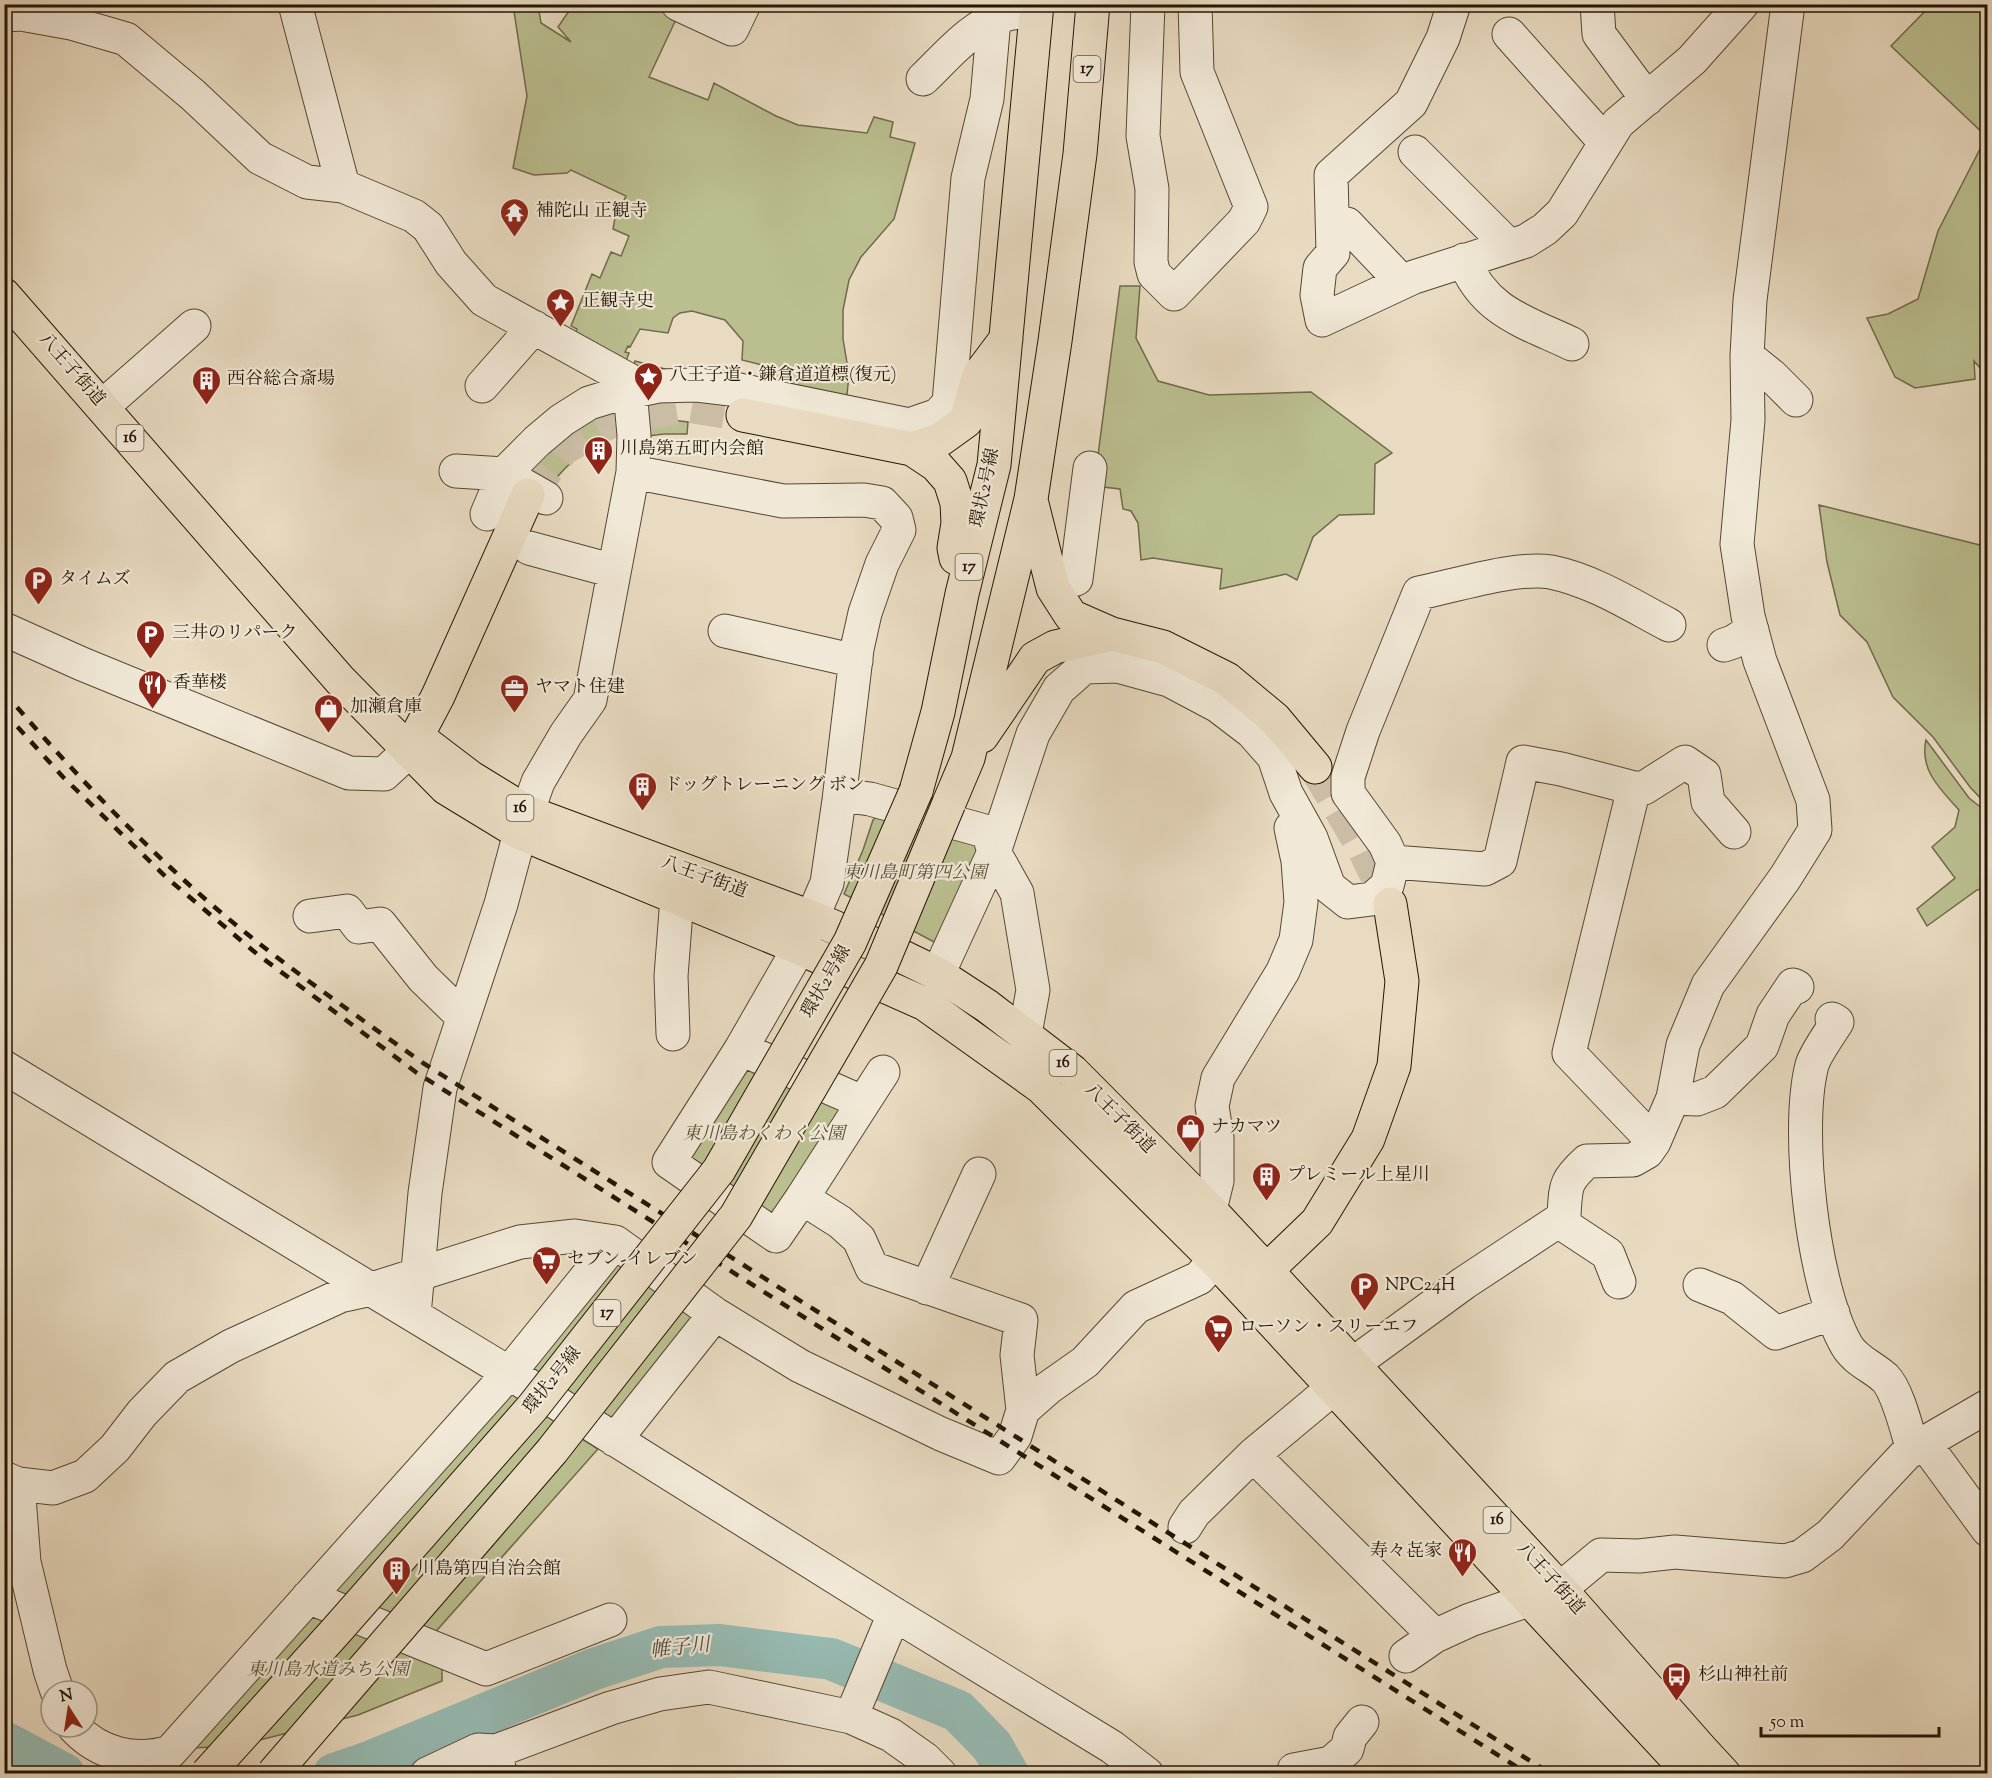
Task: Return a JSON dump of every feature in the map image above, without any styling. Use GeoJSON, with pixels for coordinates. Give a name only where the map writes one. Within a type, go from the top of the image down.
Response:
{"type":"FeatureCollection","features":[{"type":"Feature","properties":{"kind":"main road","name":"17"},"geometry":{"type":"LineString","coordinates":[[273,1773],[552,1451],[735,1216],[881,966],[968,758],[1031,499],[1080,154],[1093,4]]}},
{"type":"Feature","properties":{"kind":"main road","name":"環状2号線"},"geometry":{"type":"LineString","coordinates":[[207,1773],[336,1631],[532,1408],[719,1170],[850,942],[915,791],[938,712],[962,594],[994,465],[1036,7]]}},
{"type":"Feature","properties":{"kind":"main road","name":"八王子街道"},"geometry":{"type":"LineString","coordinates":[[4,295],[340,680],[413,744],[446,788],[524,823],[676,898],[799,948],[924,1004],[1041,1087],[1215,1260],[1255,1281],[1353,1364],[1691,1773]]}},
{"type":"Feature","properties":{"kind":"main road"},"geometry":{"type":"LineString","coordinates":[[912,449],[941,439],[966,421],[979,375],[1006,339]]}},
{"type":"Feature","properties":{"kind":"main road"},"geometry":{"type":"LineString","coordinates":[[743,415],[912,449],[936,465],[950,481],[957,503],[958,523],[954,548],[962,594]]}},
{"type":"Feature","properties":{"kind":"main road"},"geometry":{"type":"LineString","coordinates":[[413,744],[438,696],[526,489]]}},
{"type":"Feature","properties":{"kind":"main road"},"geometry":{"type":"LineString","coordinates":[[1031,499],[1053,588],[1071,616],[1112,634],[1163,647],[1227,679],[1275,719],[1315,766]]}},
{"type":"Feature","properties":{"kind":"main road"},"geometry":{"type":"LineString","coordinates":[[968,758],[1035,658],[1055,647],[1112,634]]}},
{"type":"Feature","properties":{"kind":"main road","name":"八王子街道"},"geometry":{"type":"LineString","coordinates":[[524,823],[813,918],[901,956],[938,974],[987,1006],[1072,1071],[1210,1210],[1255,1281],[1332,1389],[1545,1594],[1724,1773]]}},
{"type":"Feature","properties":{"kind":"main road"},"geometry":{"type":"LineString","coordinates":[[1255,1281],[1317,1222],[1368,1139],[1394,1066],[1402,981],[1390,904]]}},
{"type":"Feature","properties":{"kind":"street"},"geometry":{"type":"LineString","coordinates":[[295,4],[343,186]]}},
{"type":"Feature","properties":{"kind":"street"},"geometry":{"type":"LineString","coordinates":[[678,4],[732,29],[744,4]]}},
{"type":"Feature","properties":{"kind":"street"},"geometry":{"type":"LineString","coordinates":[[1148,4],[1143,136],[1152,189],[1151,262],[1154,274],[1174,294],[1244,221],[1251,207],[1197,72],[1195,4]]}},
{"type":"Feature","properties":{"kind":"street"},"geometry":{"type":"LineString","coordinates":[[1454,4],[1443,38],[1412,103],[1331,175],[1333,253],[1320,268],[1317,296],[1322,320],[1402,282],[1526,241],[1545,229],[1562,213],[1618,123],[1692,60],[1725,11]]}},
{"type":"Feature","properties":{"kind":"street"},"geometry":{"type":"LineString","coordinates":[[1597,4],[1599,34],[1647,99]]}},
{"type":"Feature","properties":{"kind":"street"},"geometry":{"type":"LineString","coordinates":[[1353,1364],[1464,1283],[1558,1221],[1564,1215],[1566,1190],[1571,1176],[1587,1161],[1633,1160],[1647,1152],[1654,1142],[1673,1098],[1683,1045],[1708,985],[1785,878],[1815,830],[1813,800],[1760,661],[1738,637],[1737,544],[1748,420],[1747,356],[1750,300],[1788,4]]}},
{"type":"Feature","properties":{"kind":"street"},"geometry":{"type":"LineString","coordinates":[[923,79],[969,34],[994,19],[1036,7]]}},
{"type":"Feature","properties":{"kind":"street"},"geometry":{"type":"LineString","coordinates":[[4,15],[21,14],[71,23],[126,39],[193,95],[260,158],[307,182],[343,186],[414,216],[428,227],[451,263],[484,300],[629,380],[634,435],[633,472],[590,700],[566,734],[538,782],[501,904],[440,1088],[425,1193],[414,1315]]}},
{"type":"Feature","properties":{"kind":"street"},"geometry":{"type":"LineString","coordinates":[[487,514],[526,489],[537,441],[562,420],[589,404],[615,395],[658,386],[717,387],[909,425],[938,415],[949,403],[968,178],[987,99],[994,19]]}},
{"type":"Feature","properties":{"kind":"street"},"geometry":{"type":"LineString","coordinates":[[1509,34],[1605,142]]}},
{"type":"Feature","properties":{"kind":"street"},"geometry":{"type":"LineString","coordinates":[[1414,152],[1509,246]]}},
{"type":"Feature","properties":{"kind":"street"},"geometry":{"type":"LineString","coordinates":[[1347,224],[1402,282]]}},
{"type":"Feature","properties":{"kind":"street"},"geometry":{"type":"LineString","coordinates":[[1464,260],[1472,280],[1501,310],[1572,344]]}},
{"type":"Feature","properties":{"kind":"street"},"geometry":{"type":"LineString","coordinates":[[103,406],[194,326]]}},
{"type":"Feature","properties":{"kind":"street"},"geometry":{"type":"LineString","coordinates":[[483,386],[534,327]]}},
{"type":"Feature","properties":{"kind":"street"},"geometry":{"type":"LineString","coordinates":[[1747,356],[1772,376],[1796,400]]}},
{"type":"Feature","properties":{"kind":"street"},"geometry":{"type":"LineString","coordinates":[[1076,579],[1090,468]]}},
{"type":"Feature","properties":{"kind":"street"},"geometry":{"type":"LineString","coordinates":[[456,471],[526,489]]}},
{"type":"Feature","properties":{"kind":"street"},"geometry":{"type":"LineString","coordinates":[[633,472],[783,501],[864,500],[882,503],[896,518],[899,530],[882,564],[865,613],[856,661],[827,883],[799,948],[741,1049],[669,1162],[776,1236],[883,1072]]}},
{"type":"Feature","properties":{"kind":"street"},"geometry":{"type":"LineString","coordinates":[[529,548],[614,570]]}},
{"type":"Feature","properties":{"kind":"street"},"geometry":{"type":"LineString","coordinates":[[1286,793],[1311,838],[1329,887],[1348,902],[1372,899],[1387,886],[1393,862],[1385,844],[1348,793],[1348,777],[1363,731],[1419,593],[1511,573],[1550,572],[1596,586],[1669,625]]}},
{"type":"Feature","properties":{"kind":"street"},"geometry":{"type":"LineString","coordinates":[[4,629],[82,664],[349,773],[384,774],[413,744]]}},
{"type":"Feature","properties":{"kind":"street"},"geometry":{"type":"LineString","coordinates":[[725,631],[856,661]]}},
{"type":"Feature","properties":{"kind":"street"},"geometry":{"type":"LineString","coordinates":[[938,974],[994,852],[1033,734],[1061,676],[1084,668],[1118,666],[1169,680],[1218,706],[1252,732],[1274,757],[1286,793],[1293,844],[1298,861],[1301,902],[1296,940],[1283,971],[1218,1078],[1212,1106],[1217,1138],[1217,1181],[1210,1210]]}},
{"type":"Feature","properties":{"kind":"street"},"geometry":{"type":"LineString","coordinates":[[1393,862],[1485,869],[1500,861],[1523,762],[1561,769],[1634,788],[1644,788],[1684,762],[1704,776],[1708,802],[1734,832]]}},
{"type":"Feature","properties":{"kind":"street"},"geometry":{"type":"LineString","coordinates":[[1634,788],[1569,1053],[1654,1142]]}},
{"type":"Feature","properties":{"kind":"street"},"geometry":{"type":"LineString","coordinates":[[840,795],[870,799],[988,832],[994,852],[1017,893],[1033,990],[1025,1034]]}},
{"type":"Feature","properties":{"kind":"street"},"geometry":{"type":"LineString","coordinates":[[673,1034],[671,976],[676,898]]}},
{"type":"Feature","properties":{"kind":"street"},"geometry":{"type":"LineString","coordinates":[[310,916],[347,911],[359,927],[380,924],[423,978],[463,1017]]}},
{"type":"Feature","properties":{"kind":"street"},"geometry":{"type":"LineString","coordinates":[[1673,1098],[1697,1099],[1715,1092],[1762,1046],[1773,1015],[1793,985],[1797,987]]}},
{"type":"Feature","properties":{"kind":"street"},"geometry":{"type":"LineString","coordinates":[[1832,1019],[1837,1022],[1813,1062],[1807,1095],[1805,1144],[1816,1251],[1833,1312],[1847,1347],[1868,1367],[1886,1379],[1919,1447],[1988,1530]]}},
{"type":"Feature","properties":{"kind":"street"},"geometry":{"type":"LineString","coordinates":[[741,1049],[862,1102]]}},
{"type":"Feature","properties":{"kind":"street"},"geometry":{"type":"LineString","coordinates":[[4,1067],[509,1373],[615,1440],[889,1624],[1112,1747],[1147,1773]]}},
{"type":"Feature","properties":{"kind":"street"},"geometry":{"type":"LineString","coordinates":[[927,1288],[979,1174]]}},
{"type":"Feature","properties":{"kind":"street"},"geometry":{"type":"LineString","coordinates":[[53,1679],[14,1566],[11,1481],[53,1488],[85,1476],[115,1448],[142,1413],[177,1377],[231,1346],[340,1296],[372,1289],[520,1242],[575,1236],[615,1242],[715,1314],[800,1366],[940,1434],[999,1458],[1015,1436],[1023,1410],[1017,1354],[1021,1320],[873,1268],[859,1239],[840,1222],[802,1198]]}},
{"type":"Feature","properties":{"kind":"street"},"geometry":{"type":"LineString","coordinates":[[1558,1221],[1608,1254],[1619,1282]]}},
{"type":"Feature","properties":{"kind":"street"},"geometry":{"type":"LineString","coordinates":[[87,1739],[104,1750],[152,1765],[170,1752],[509,1373],[615,1242]]}},
{"type":"Feature","properties":{"kind":"street"},"geometry":{"type":"LineString","coordinates":[[1023,1410],[1048,1388],[1085,1362],[1136,1307],[1199,1278],[1215,1260]]}},
{"type":"Feature","properties":{"kind":"street"},"geometry":{"type":"LineString","coordinates":[[1700,1285],[1732,1298],[1776,1333],[1833,1312]]}},
{"type":"Feature","properties":{"kind":"street"},"geometry":{"type":"LineString","coordinates":[[615,1440],[715,1314]]}},
{"type":"Feature","properties":{"kind":"street"},"geometry":{"type":"LineString","coordinates":[[1185,1527],[1194,1513],[1253,1455],[1332,1389]]}},
{"type":"Feature","properties":{"kind":"street"},"geometry":{"type":"LineString","coordinates":[[1406,1656],[1435,1636],[1470,1620],[1545,1594],[1601,1555],[1639,1557],[1675,1552],[1785,1561],[1802,1556],[1830,1535],[1907,1453],[1988,1406]]}},
{"type":"Feature","properties":{"kind":"street"},"geometry":{"type":"LineString","coordinates":[[1253,1455],[1435,1636]]}},
{"type":"Feature","properties":{"kind":"street"},"geometry":{"type":"LineString","coordinates":[[308,1597],[486,1669],[610,1620]]}},
{"type":"Feature","properties":{"kind":"street"},"geometry":{"type":"LineString","coordinates":[[855,1709],[889,1624]]}},
{"type":"Feature","properties":{"kind":"street"},"geometry":{"type":"LineString","coordinates":[[426,1773],[478,1750],[498,1762],[611,1708],[660,1694],[709,1688],[855,1709],[925,1759],[940,1773]]}},
{"type":"Feature","properties":{"kind":"street"},"geometry":{"type":"LineString","coordinates":[[1293,1773],[1294,1770],[1331,1762],[1347,1749],[1350,1737],[1362,1722]]}},
{"type":"Feature","properties":{"kind":"green space"},"geometry":{"type":"Polygon","coordinates":[[[1932,4],[1987,5],[1987,137],[1891,46],[1932,4]]]}},
{"type":"Feature","properties":{"kind":"green space"},"geometry":{"type":"Polygon","coordinates":[[[513,5],[538,5],[541,23],[571,42],[558,27],[573,5],[615,7],[616,5],[658,5],[679,13],[649,77],[708,100],[714,83],[798,125],[867,133],[874,117],[893,122],[890,137],[915,143],[894,219],[861,257],[849,280],[843,310],[843,339],[849,375],[846,404],[771,387],[774,368],[742,360],[743,341],[725,320],[692,311],[680,313],[673,318],[668,333],[640,329],[625,352],[629,353],[625,363],[573,339],[577,329],[571,326],[592,274],[600,278],[611,252],[621,256],[629,236],[613,229],[615,218],[626,196],[571,170],[567,173],[534,175],[513,168],[527,96],[513,5]]]}},
{"type":"Feature","properties":{"kind":"green space"},"geometry":{"type":"Polygon","coordinates":[[[1980,149],[1988,154],[1987,376],[1974,361],[1975,379],[1915,388],[1895,377],[1867,318],[1888,314],[1918,299],[1938,231],[1980,149]]]}},
{"type":"Feature","properties":{"kind":"green space"},"geometry":{"type":"Polygon","coordinates":[[[1120,286],[1140,286],[1136,338],[1158,381],[1209,395],[1311,392],[1392,453],[1375,464],[1374,514],[1339,515],[1313,537],[1297,580],[1286,574],[1220,589],[1222,569],[1153,558],[1141,560],[1138,523],[1131,511],[1123,509],[1120,489],[1094,486],[1120,286]]]}},
{"type":"Feature","properties":{"kind":"green space"},"geometry":{"type":"Polygon","coordinates":[[[635,361],[691,376],[642,378],[633,368],[635,361]]]}},
{"type":"Feature","properties":{"kind":"green space"},"geometry":{"type":"Polygon","coordinates":[[[617,401],[625,431],[590,447],[562,471],[545,491],[520,478],[532,456],[617,401]]]}},
{"type":"Feature","properties":{"kind":"green space"},"geometry":{"type":"Polygon","coordinates":[[[663,419],[688,422],[687,434],[640,437],[641,423],[663,419]]]}},
{"type":"Feature","properties":{"kind":"green space"},"geometry":{"type":"Polygon","coordinates":[[[1819,505],[1980,545],[1987,508],[1987,805],[1970,787],[1933,737],[1893,697],[1867,642],[1840,615],[1827,562],[1819,505]]]}},
{"type":"Feature","properties":{"kind":"green space"},"geometry":{"type":"Polygon","coordinates":[[[1926,740],[1969,798],[1988,813],[1987,888],[1977,890],[1927,926],[1917,909],[1955,878],[1932,847],[1955,827],[1959,810],[1933,779],[1926,761],[1926,740]]]}},
{"type":"Feature","properties":{"kind":"green space","name":"東川島町第四公園"},"geometry":{"type":"Polygon","coordinates":[[[884,811],[986,839],[971,883],[934,942],[844,894],[873,820],[884,811]]]}},
{"type":"Feature","properties":{"kind":"green space","name":"東川島わくわく公園"},"geometry":{"type":"Polygon","coordinates":[[[744,1057],[853,1107],[773,1226],[679,1161],[744,1057]]]}},
{"type":"Feature","properties":{"kind":"green space"},"geometry":{"type":"Polygon","coordinates":[[[617,1254],[705,1319],[618,1428],[526,1370],[617,1254]]]}},
{"type":"Feature","properties":{"kind":"green space","name":"東川島水道みち公園"},"geometry":{"type":"Polygon","coordinates":[[[507,1391],[598,1449],[430,1638],[323,1594],[507,1391]]]}},
{"type":"Feature","properties":{"kind":"green space","name":"東川島水道みち公園"},"geometry":{"type":"Polygon","coordinates":[[[314,1611],[442,1666],[442,1681],[358,1715],[236,1746],[192,1748],[314,1611]]]}},
{"type":"Feature","properties":{"kind":"waterway","name":"帷子川"},"geometry":{"type":"LineString","coordinates":[[334,1774],[372,1761],[594,1669],[661,1647],[720,1645],[831,1659],[958,1711],[992,1746],[1008,1774]]}},
{"type":"Feature","properties":{"kind":"waterway","name":"帷子川"},"geometry":{"type":"LineString","coordinates":[[4,1742],[64,1774]]}},
{"type":"Feature","properties":{"kind":"tunnel"},"geometry":{"type":"LineString","coordinates":[[528,495],[563,449],[617,418],[687,406],[743,415]]}},
{"type":"Feature","properties":{"kind":"tunnel"},"geometry":{"type":"LineString","coordinates":[[1315,767],[1364,850],[1390,904]]}},
{"type":"Feature","properties":{"kind":"railway"},"geometry":{"type":"LineString","coordinates":[[4,692],[106,804],[200,895],[293,970],[423,1063],[1551,1774]]}},
{"type":"Feature","properties":{"kind":"railway"},"geometry":{"type":"LineString","coordinates":[[4,712],[63,777],[167,878],[257,954],[417,1073],[1528,1774]]}},
{"type":"Feature","properties":{"kind":"place","name":"補陀山 正観寺"},"geometry":{"type":"Point","coordinates":[515,238]}},
{"type":"Feature","properties":{"kind":"place","name":"正観寺史"},"geometry":{"type":"Point","coordinates":[561,328]}},
{"type":"Feature","properties":{"kind":"place","name":"八王子道・鎌倉道道標(復元)"},"geometry":{"type":"Point","coordinates":[648,402]}},
{"type":"Feature","properties":{"kind":"place","name":"西谷総合斎場"},"geometry":{"type":"Point","coordinates":[206,406]}},
{"type":"Feature","properties":{"kind":"place","name":"川島第五町内会館"},"geometry":{"type":"Point","coordinates":[599,476]}},
{"type":"Feature","properties":{"kind":"place","name":"タイムズ"},"geometry":{"type":"Point","coordinates":[38,606]}},
{"type":"Feature","properties":{"kind":"place","name":"三井のリパーク"},"geometry":{"type":"Point","coordinates":[151,660]}},
{"type":"Feature","properties":{"kind":"place","name":"香華楼"},"geometry":{"type":"Point","coordinates":[152,710]}},
{"type":"Feature","properties":{"kind":"place","name":"ヤマト住建"},"geometry":{"type":"Point","coordinates":[514,714]}},
{"type":"Feature","properties":{"kind":"place","name":"加瀬倉庫"},"geometry":{"type":"Point","coordinates":[329,734]}},
{"type":"Feature","properties":{"kind":"place","name":"ドッグトレーニング ボン"},"geometry":{"type":"Point","coordinates":[643,812]}},
{"type":"Feature","properties":{"kind":"place","name":"ナカマツ"},"geometry":{"type":"Point","coordinates":[1190,1154]}},
{"type":"Feature","properties":{"kind":"place","name":"プレミール上星川"},"geometry":{"type":"Point","coordinates":[1266,1202]}},
{"type":"Feature","properties":{"kind":"place","name":"セブン-イレブン"},"geometry":{"type":"Point","coordinates":[546,1286]}},
{"type":"Feature","properties":{"kind":"place","name":"NPC24H"},"geometry":{"type":"Point","coordinates":[1364,1312]}},
{"type":"Feature","properties":{"kind":"place","name":"ローソン・スリーエフ"},"geometry":{"type":"Point","coordinates":[1218,1354]}},
{"type":"Feature","properties":{"kind":"place","name":"寿々㐂家"},"geometry":{"type":"Point","coordinates":[1463,1578]}},
{"type":"Feature","properties":{"kind":"place","name":"川島第四自治会館"},"geometry":{"type":"Point","coordinates":[396,1596]}},
{"type":"Feature","properties":{"kind":"place","name":"杉山神社前"},"geometry":{"type":"Point","coordinates":[1677,1702]}}]}
